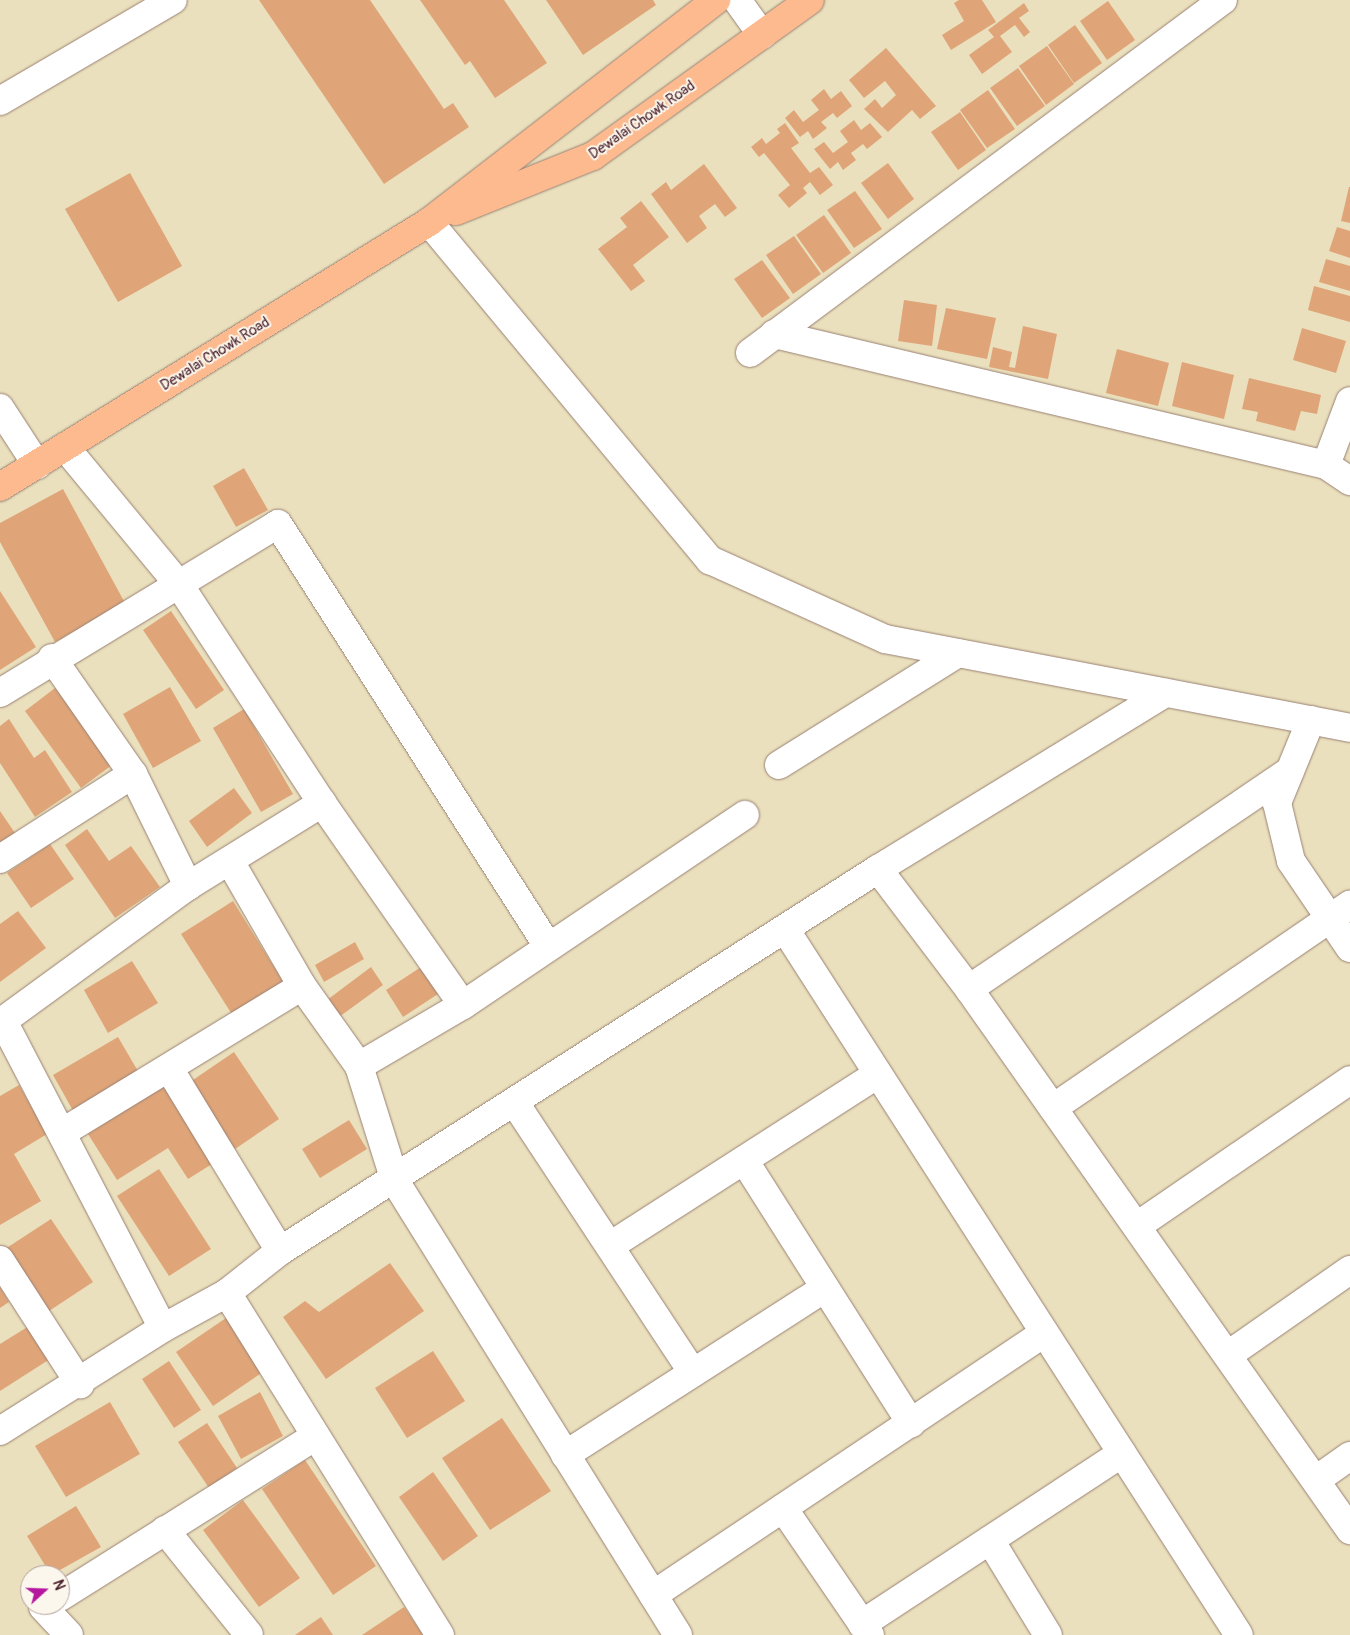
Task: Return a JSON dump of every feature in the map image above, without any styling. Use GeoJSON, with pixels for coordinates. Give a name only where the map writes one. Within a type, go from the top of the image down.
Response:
{"type":"FeatureCollection","features":[{"type":"Feature","properties":{"kind":"main road","name":"Dewalai Chowk Road"},"geometry":{"type":"LineString","coordinates":[[0,487],[429,222],[716,0]]}},
{"type":"Feature","properties":{"kind":"main road","name":"Dewalai Chowk Road"},"geometry":{"type":"LineString","coordinates":[[429,222],[594,156],[810,0]]}},
{"type":"Feature","properties":{"kind":"street"},"geometry":{"type":"LineString","coordinates":[[0,101],[173,0]]}},
{"type":"Feature","properties":{"kind":"street"},"geometry":{"type":"LineString","coordinates":[[737,0],[762,34]]}},
{"type":"Feature","properties":{"kind":"street"},"geometry":{"type":"LineString","coordinates":[[750,352],[1223,0]]}},
{"type":"Feature","properties":{"kind":"street"},"geometry":{"type":"LineString","coordinates":[[429,222],[710,560],[885,639],[1350,728]]}},
{"type":"Feature","properties":{"kind":"street"},"geometry":{"type":"LineString","coordinates":[[774,334],[1326,465],[1350,480]]}},
{"type":"Feature","properties":{"kind":"street"},"geometry":{"type":"LineString","coordinates":[[1326,465],[1350,401]]}},
{"type":"Feature","properties":{"kind":"street"},"geometry":{"type":"LineString","coordinates":[[0,408],[37,464]]}},
{"type":"Feature","properties":{"kind":"street"},"geometry":{"type":"LineString","coordinates":[[65,447],[180,586],[322,803],[463,1005]]}},
{"type":"Feature","properties":{"kind":"street"},"geometry":{"type":"LineString","coordinates":[[0,693],[52,658],[180,586],[278,524],[547,944]]}},
{"type":"Feature","properties":{"kind":"street"},"geometry":{"type":"LineString","coordinates":[[779,765],[958,653]]}},
{"type":"Feature","properties":{"kind":"street"},"geometry":{"type":"LineString","coordinates":[[52,658],[133,774],[188,886]]}},
{"type":"Feature","properties":{"kind":"street"},"geometry":{"type":"LineString","coordinates":[[0,1431],[80,1384],[163,1328],[227,1293],[280,1251],[395,1181],[878,869],[1165,693]]}},
{"type":"Feature","properties":{"kind":"street"},"geometry":{"type":"LineString","coordinates":[[1311,720],[1277,804],[1291,861],[1340,912],[1350,948]]}},
{"type":"Feature","properties":{"kind":"street"},"geometry":{"type":"LineString","coordinates":[[969,989],[1290,771]]}},
{"type":"Feature","properties":{"kind":"street"},"geometry":{"type":"LineString","coordinates":[[0,859],[133,774]]}},
{"type":"Feature","properties":{"kind":"street"},"geometry":{"type":"LineString","coordinates":[[163,1328],[64,1132],[1,1022],[188,886],[231,863],[322,803]]}},
{"type":"Feature","properties":{"kind":"street"},"geometry":{"type":"LineString","coordinates":[[360,1066],[463,1005],[547,944],[745,815]]}},
{"type":"Feature","properties":{"kind":"street"},"geometry":{"type":"LineString","coordinates":[[231,863],[302,986],[360,1066],[395,1181],[678,1635]]}},
{"type":"Feature","properties":{"kind":"street"},"geometry":{"type":"LineString","coordinates":[[878,869],[969,989],[1350,1530]]}},
{"type":"Feature","properties":{"kind":"street"},"geometry":{"type":"LineString","coordinates":[[1053,1108],[1340,912]]}},
{"type":"Feature","properties":{"kind":"street"},"geometry":{"type":"LineString","coordinates":[[785,929],[1238,1635]]}},
{"type":"Feature","properties":{"kind":"street"},"geometry":{"type":"LineString","coordinates":[[64,1132],[170,1070],[302,986]]}},
{"type":"Feature","properties":{"kind":"street"},"geometry":{"type":"LineString","coordinates":[[170,1070],[280,1251]]}},
{"type":"Feature","properties":{"kind":"street"},"geometry":{"type":"LineString","coordinates":[[610,1246],[878,1074]]}},
{"type":"Feature","properties":{"kind":"street"},"geometry":{"type":"LineString","coordinates":[[1137,1226],[1350,1080]]}},
{"type":"Feature","properties":{"kind":"street"},"geometry":{"type":"LineString","coordinates":[[515,1103],[693,1373]]}},
{"type":"Feature","properties":{"kind":"street"},"geometry":{"type":"LineString","coordinates":[[744,1160],[911,1423]]}},
{"type":"Feature","properties":{"kind":"street"},"geometry":{"type":"LineString","coordinates":[[0,1260],[80,1384]]}},
{"type":"Feature","properties":{"kind":"street"},"geometry":{"type":"LineString","coordinates":[[1228,1355],[1350,1270]]}},
{"type":"Feature","properties":{"kind":"street"},"geometry":{"type":"LineString","coordinates":[[565,1455],[825,1288]]}},
{"type":"Feature","properties":{"kind":"street"},"geometry":{"type":"LineString","coordinates":[[227,1293],[440,1635]]}},
{"type":"Feature","properties":{"kind":"street"},"geometry":{"type":"LineString","coordinates":[[653,1595],[1045,1333]]}},
{"type":"Feature","properties":{"kind":"street"},"geometry":{"type":"LineString","coordinates":[[70,1590],[316,1436]]}},
{"type":"Feature","properties":{"kind":"street"},"geometry":{"type":"LineString","coordinates":[[783,1508],[866,1629],[990,1540],[1122,1453]]}},
{"type":"Feature","properties":{"kind":"street"},"geometry":{"type":"LineString","coordinates":[[1316,1480],[1350,1456]]}},
{"type":"Feature","properties":{"kind":"street"},"geometry":{"type":"LineString","coordinates":[[165,1530],[249,1635]]}},
{"type":"Feature","properties":{"kind":"street"},"geometry":{"type":"LineString","coordinates":[[990,1540],[1048,1635]]}},
{"type":"Feature","properties":{"kind":"street"},"geometry":{"type":"LineString","coordinates":[[50,1615],[68,1635]]}},
{"type":"Feature","properties":{"kind":"building"},"geometry":{"type":"Polygon","coordinates":[[[259,0],[370,0],[444,109],[453,103],[469,127],[384,184],[259,0]]]}},
{"type":"Feature","properties":{"kind":"building"},"geometry":{"type":"Polygon","coordinates":[[[420,0],[504,0],[547,63],[495,98],[470,61],[465,65],[420,0]]]}},
{"type":"Feature","properties":{"kind":"building"},"geometry":{"type":"Polygon","coordinates":[[[546,0],[653,0],[656,5],[583,55],[546,0]]]}},
{"type":"Feature","properties":{"kind":"building"},"geometry":{"type":"Polygon","coordinates":[[[959,0],[982,0],[996,22],[951,50],[942,35],[964,21],[954,3],[959,0]]]}},
{"type":"Feature","properties":{"kind":"building"},"geometry":{"type":"Polygon","coordinates":[[[1108,1],[1135,40],[1107,60],[1080,21],[1108,1]]]}},
{"type":"Feature","properties":{"kind":"building"},"geometry":{"type":"Polygon","coordinates":[[[1024,3],[1029,11],[1019,18],[1030,32],[1024,37],[1015,25],[1000,36],[1012,52],[982,74],[969,55],[994,37],[988,30],[1024,3]]]}},
{"type":"Feature","properties":{"kind":"building"},"geometry":{"type":"Polygon","coordinates":[[[1075,25],[1102,63],[1074,83],[1048,45],[1075,25]]]}},
{"type":"Feature","properties":{"kind":"building"},"geometry":{"type":"Polygon","coordinates":[[[1047,46],[1074,84],[1046,105],[1019,66],[1047,46]]]}},
{"type":"Feature","properties":{"kind":"building"},"geometry":{"type":"Polygon","coordinates":[[[886,48],[936,106],[920,119],[912,110],[888,132],[864,109],[875,99],[882,108],[896,95],[885,81],[864,98],[849,80],[886,48]]]}},
{"type":"Feature","properties":{"kind":"building"},"geometry":{"type":"Polygon","coordinates":[[[1018,68],[1045,106],[1017,126],[990,88],[1018,68]]]}},
{"type":"Feature","properties":{"kind":"building"},"geometry":{"type":"Polygon","coordinates":[[[824,89],[831,99],[841,91],[852,106],[837,118],[833,113],[821,122],[827,128],[813,139],[808,131],[800,137],[785,118],[794,110],[803,122],[819,110],[811,100],[824,89]]]}},
{"type":"Feature","properties":{"kind":"building"},"geometry":{"type":"Polygon","coordinates":[[[988,90],[1015,129],[987,148],[960,110],[988,90]]]}},
{"type":"Feature","properties":{"kind":"building"},"geometry":{"type":"Polygon","coordinates":[[[960,112],[986,150],[958,170],[931,132],[960,112]]]}},
{"type":"Feature","properties":{"kind":"building"},"geometry":{"type":"Polygon","coordinates":[[[854,120],[861,130],[870,123],[882,137],[867,149],[863,144],[851,153],[856,160],[843,170],[838,162],[830,169],[814,149],[824,142],[833,153],[848,142],[840,131],[854,120]]]}},
{"type":"Feature","properties":{"kind":"building"},"geometry":{"type":"Polygon","coordinates":[[[785,123],[799,143],[791,148],[810,173],[819,167],[833,185],[820,195],[810,182],[803,188],[807,193],[789,208],[778,195],[790,185],[764,153],[759,157],[751,147],[762,138],[766,144],[780,133],[777,129],[785,123]]]}},
{"type":"Feature","properties":{"kind":"building"},"geometry":{"type":"Polygon","coordinates":[[[888,163],[914,199],[888,219],[861,183],[888,163]]]}},
{"type":"Feature","properties":{"kind":"building"},"geometry":{"type":"Polygon","coordinates":[[[704,164],[737,208],[725,217],[715,204],[699,216],[707,228],[687,243],[651,194],[666,182],[671,190],[704,164]]]}},
{"type":"Feature","properties":{"kind":"building"},"geometry":{"type":"Polygon","coordinates":[[[130,173],[182,266],[118,302],[65,209],[130,173]]]}},
{"type":"Feature","properties":{"kind":"building"},"geometry":{"type":"Polygon","coordinates":[[[1350,187],[1350,223],[1341,221],[1350,187]]]}},
{"type":"Feature","properties":{"kind":"building"},"geometry":{"type":"Polygon","coordinates":[[[855,191],[882,229],[854,248],[827,210],[855,191]]]}},
{"type":"Feature","properties":{"kind":"building"},"geometry":{"type":"Polygon","coordinates":[[[641,201],[669,237],[633,265],[645,281],[631,291],[598,249],[627,227],[620,218],[641,201]]]}},
{"type":"Feature","properties":{"kind":"building"},"geometry":{"type":"Polygon","coordinates":[[[824,215],[851,253],[823,273],[796,235],[824,215]]]}},
{"type":"Feature","properties":{"kind":"building"},"geometry":{"type":"Polygon","coordinates":[[[1337,227],[1350,231],[1350,258],[1329,251],[1337,227]]]}},
{"type":"Feature","properties":{"kind":"building"},"geometry":{"type":"Polygon","coordinates":[[[794,236],[821,274],[793,294],[766,255],[794,236]]]}},
{"type":"Feature","properties":{"kind":"building"},"geometry":{"type":"Polygon","coordinates":[[[1326,259],[1350,266],[1350,291],[1319,282],[1326,259]]]}},
{"type":"Feature","properties":{"kind":"building"},"geometry":{"type":"Polygon","coordinates":[[[762,260],[790,298],[762,318],[734,279],[762,260]]]}},
{"type":"Feature","properties":{"kind":"building"},"geometry":{"type":"Polygon","coordinates":[[[1314,286],[1350,296],[1350,322],[1308,310],[1314,286]]]}},
{"type":"Feature","properties":{"kind":"building"},"geometry":{"type":"Polygon","coordinates":[[[904,300],[937,305],[932,346],[898,341],[904,300]]]}},
{"type":"Feature","properties":{"kind":"building"},"geometry":{"type":"Polygon","coordinates":[[[946,308],[996,318],[987,359],[937,349],[946,308]]]}},
{"type":"Feature","properties":{"kind":"building"},"geometry":{"type":"Polygon","coordinates":[[[1023,326],[1057,334],[1048,379],[989,367],[993,347],[1012,352],[1009,367],[1015,368],[1023,326]]]}},
{"type":"Feature","properties":{"kind":"building"},"geometry":{"type":"Polygon","coordinates":[[[1302,328],[1346,341],[1336,373],[1293,360],[1302,328]]]}},
{"type":"Feature","properties":{"kind":"building"},"geometry":{"type":"Polygon","coordinates":[[[1117,349],[1169,363],[1158,406],[1106,393],[1117,349]]]}},
{"type":"Feature","properties":{"kind":"building"},"geometry":{"type":"Polygon","coordinates":[[[1182,362],[1234,375],[1224,419],[1172,406],[1182,362]]]}},
{"type":"Feature","properties":{"kind":"building"},"geometry":{"type":"Polygon","coordinates":[[[1249,378],[1321,395],[1317,414],[1301,411],[1295,431],[1256,421],[1258,412],[1242,409],[1249,378]]]}},
{"type":"Feature","properties":{"kind":"building"},"geometry":{"type":"Polygon","coordinates":[[[244,468],[268,510],[236,527],[213,486],[244,468]]]}},
{"type":"Feature","properties":{"kind":"building"},"geometry":{"type":"Polygon","coordinates":[[[63,489],[125,603],[55,642],[0,542],[0,523],[63,489]]]}},
{"type":"Feature","properties":{"kind":"building"},"geometry":{"type":"Polygon","coordinates":[[[0,591],[36,647],[0,670],[0,591]]]}},
{"type":"Feature","properties":{"kind":"building"},"geometry":{"type":"Polygon","coordinates":[[[171,611],[224,690],[196,709],[143,630],[171,611]]]}},
{"type":"Feature","properties":{"kind":"building"},"geometry":{"type":"Polygon","coordinates":[[[170,687],[201,741],[153,768],[123,714],[170,687]]]}},
{"type":"Feature","properties":{"kind":"building"},"geometry":{"type":"Polygon","coordinates":[[[55,688],[112,765],[81,788],[25,711],[55,688]]]}},
{"type":"Feature","properties":{"kind":"building"},"geometry":{"type":"Polygon","coordinates":[[[244,709],[293,794],[261,812],[213,728],[244,709]]]}},
{"type":"Feature","properties":{"kind":"building"},"geometry":{"type":"Polygon","coordinates":[[[9,719],[34,758],[45,750],[72,792],[35,817],[0,763],[0,726],[9,719]]]}},
{"type":"Feature","properties":{"kind":"building"},"geometry":{"type":"Polygon","coordinates":[[[234,788],[252,813],[207,847],[189,821],[234,788]]]}},
{"type":"Feature","properties":{"kind":"building"},"geometry":{"type":"Polygon","coordinates":[[[0,811],[15,833],[0,844],[0,811]]]}},
{"type":"Feature","properties":{"kind":"building"},"geometry":{"type":"Polygon","coordinates":[[[87,829],[109,861],[131,846],[160,887],[115,918],[65,845],[87,829]]]}},
{"type":"Feature","properties":{"kind":"building"},"geometry":{"type":"Polygon","coordinates":[[[50,844],[74,879],[31,908],[7,873],[50,844]]]}},
{"type":"Feature","properties":{"kind":"building"},"geometry":{"type":"Polygon","coordinates":[[[233,901],[284,983],[233,1016],[181,934],[233,901]]]}},
{"type":"Feature","properties":{"kind":"building"},"geometry":{"type":"Polygon","coordinates":[[[18,911],[46,948],[0,982],[0,924],[18,911]]]}},
{"type":"Feature","properties":{"kind":"building"},"geometry":{"type":"Polygon","coordinates":[[[355,942],[364,959],[324,982],[315,965],[355,942]]]}},
{"type":"Feature","properties":{"kind":"building"},"geometry":{"type":"Polygon","coordinates":[[[132,961],[158,1003],[108,1033],[84,990],[132,961]]]}},
{"type":"Feature","properties":{"kind":"building"},"geometry":{"type":"Polygon","coordinates":[[[371,967],[383,985],[339,1017],[327,1000],[371,967]]]}},
{"type":"Feature","properties":{"kind":"building"},"geometry":{"type":"Polygon","coordinates":[[[421,967],[438,994],[403,1017],[386,990],[421,967]]]}},
{"type":"Feature","properties":{"kind":"building"},"geometry":{"type":"Polygon","coordinates":[[[118,1037],[142,1078],[76,1116],[53,1075],[118,1037]]]}},
{"type":"Feature","properties":{"kind":"building"},"geometry":{"type":"Polygon","coordinates":[[[234,1052],[279,1119],[235,1149],[190,1082],[234,1052]]]}},
{"type":"Feature","properties":{"kind":"building"},"geometry":{"type":"Polygon","coordinates":[[[19,1085],[47,1134],[14,1154],[41,1201],[0,1225],[0,1096],[19,1085]]]}},
{"type":"Feature","properties":{"kind":"building"},"geometry":{"type":"Polygon","coordinates":[[[163,1086],[212,1164],[188,1179],[168,1148],[117,1180],[88,1134],[163,1086]]]}},
{"type":"Feature","properties":{"kind":"building"},"geometry":{"type":"Polygon","coordinates":[[[349,1120],[367,1149],[320,1178],[302,1149],[349,1120]]]}},
{"type":"Feature","properties":{"kind":"building"},"geometry":{"type":"Polygon","coordinates":[[[159,1169],[211,1249],[169,1276],[117,1196],[159,1169]]]}},
{"type":"Feature","properties":{"kind":"building"},"geometry":{"type":"Polygon","coordinates":[[[51,1219],[93,1282],[46,1313],[5,1249],[51,1219]]]}},
{"type":"Feature","properties":{"kind":"building"},"geometry":{"type":"Polygon","coordinates":[[[390,1263],[424,1311],[326,1379],[283,1317],[305,1301],[319,1312],[390,1263]]]}},
{"type":"Feature","properties":{"kind":"building"},"geometry":{"type":"Polygon","coordinates":[[[0,1287],[9,1302],[0,1308],[0,1287]]]}},
{"type":"Feature","properties":{"kind":"building"},"geometry":{"type":"Polygon","coordinates":[[[226,1318],[263,1372],[213,1406],[176,1352],[226,1318]]]}},
{"type":"Feature","properties":{"kind":"building"},"geometry":{"type":"Polygon","coordinates":[[[29,1326],[50,1359],[0,1391],[0,1344],[29,1326]]]}},
{"type":"Feature","properties":{"kind":"building"},"geometry":{"type":"Polygon","coordinates":[[[433,1351],[465,1401],[407,1438],[375,1388],[433,1351]]]}},
{"type":"Feature","properties":{"kind":"building"},"geometry":{"type":"Polygon","coordinates":[[[169,1361],[201,1410],[174,1428],[142,1379],[169,1361]]]}},
{"type":"Feature","properties":{"kind":"building"},"geometry":{"type":"Polygon","coordinates":[[[260,1392],[283,1436],[241,1459],[218,1416],[260,1392]]]}},
{"type":"Feature","properties":{"kind":"building"},"geometry":{"type":"Polygon","coordinates":[[[110,1402],[140,1454],[66,1497],[35,1446],[110,1402]]]}},
{"type":"Feature","properties":{"kind":"building"},"geometry":{"type":"Polygon","coordinates":[[[502,1418],[551,1491],[490,1530],[442,1458],[502,1418]]]}},
{"type":"Feature","properties":{"kind":"building"},"geometry":{"type":"Polygon","coordinates":[[[207,1423],[237,1468],[209,1488],[178,1442],[207,1423]]]}},
{"type":"Feature","properties":{"kind":"building"},"geometry":{"type":"Polygon","coordinates":[[[305,1460],[376,1566],[333,1595],[262,1489],[305,1460]]]}},
{"type":"Feature","properties":{"kind":"building"},"geometry":{"type":"Polygon","coordinates":[[[433,1472],[478,1536],[443,1561],[399,1497],[433,1472]]]}},
{"type":"Feature","properties":{"kind":"building"},"geometry":{"type":"Polygon","coordinates":[[[243,1500],[300,1578],[259,1607],[203,1530],[243,1500]]]}},
{"type":"Feature","properties":{"kind":"building"},"geometry":{"type":"Polygon","coordinates":[[[76,1506],[101,1547],[69,1565],[45,1565],[27,1536],[76,1506]]]}},
{"type":"Feature","properties":{"kind":"building"},"geometry":{"type":"Polygon","coordinates":[[[404,1607],[423,1635],[362,1635],[404,1607]]]}},
{"type":"Feature","properties":{"kind":"building"},"geometry":{"type":"Polygon","coordinates":[[[321,1617],[333,1635],[295,1635],[321,1617]]]}}]}
